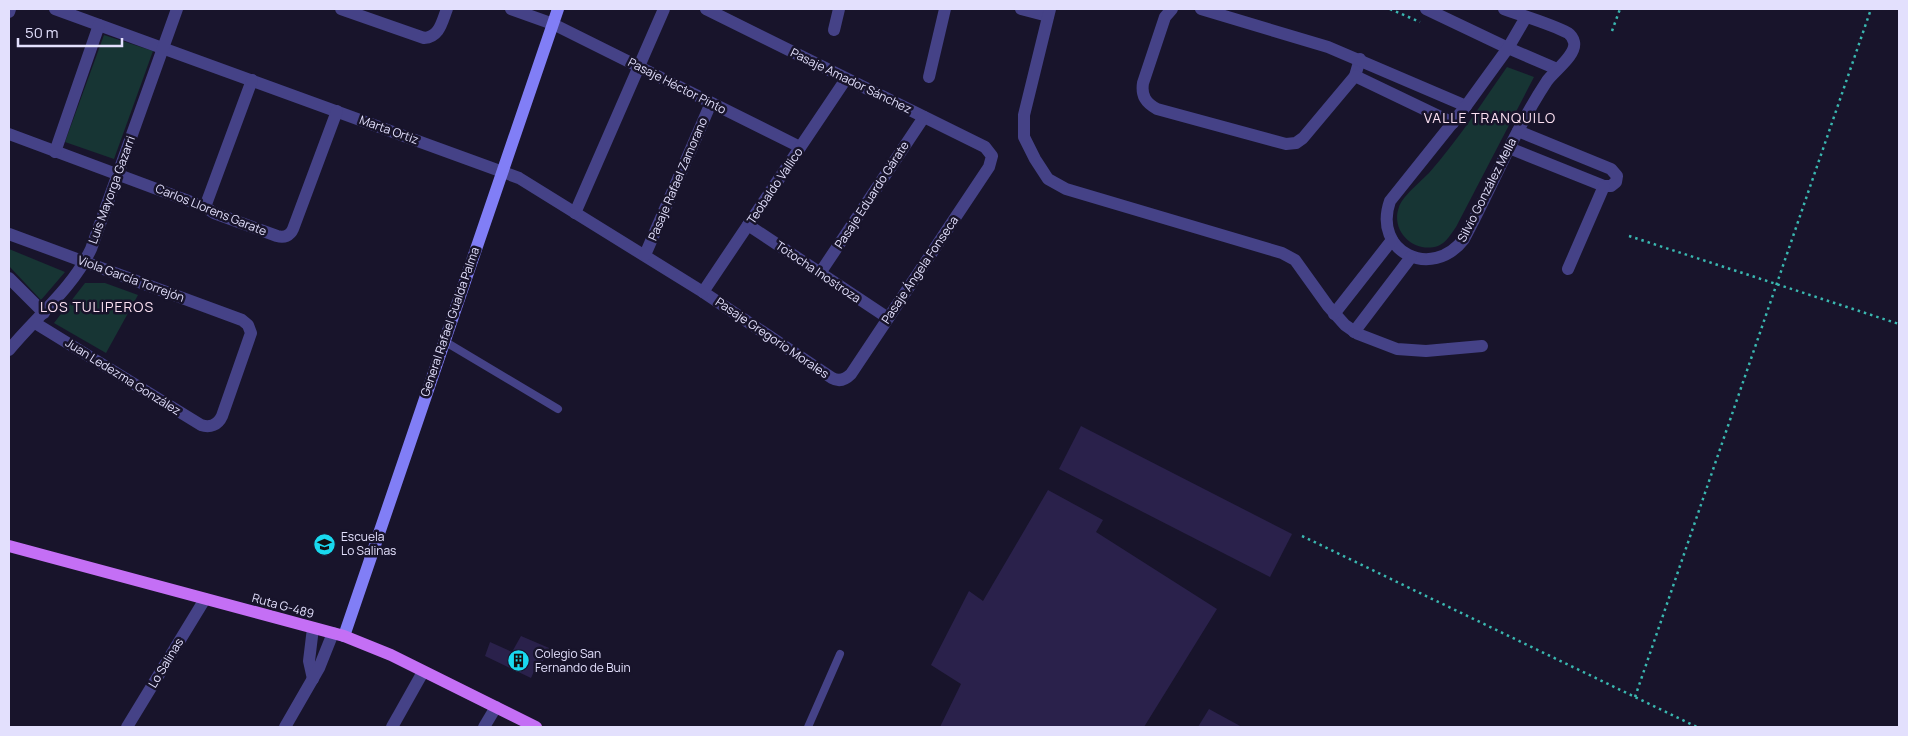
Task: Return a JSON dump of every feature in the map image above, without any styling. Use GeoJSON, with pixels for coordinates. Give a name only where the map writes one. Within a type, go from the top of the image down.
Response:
{"type":"FeatureCollection","features":[{"type":"Feature","properties":{"kind":"main road","name":"General Rafael Gualda Palma"},"geometry":{"type":"LineString","coordinates":[[338,635],[504,171],[558,9]]}},
{"type":"Feature","properties":{"kind":"main road","name":"Ruta G-489"},"geometry":{"type":"LineString","coordinates":[[9,546],[338,635],[370,646],[536,727]]}},
{"type":"Feature","properties":{"kind":"street","name":"Marta Ortiz"},"geometry":{"type":"LineString","coordinates":[[55,9],[504,171],[519,178],[703,292]]}},
{"type":"Feature","properties":{"kind":"street","name":"Luis Mayorga Gazarri"},"geometry":{"type":"LineString","coordinates":[[9,350],[61,294],[84,263],[177,9]]}},
{"type":"Feature","properties":{"kind":"street"},"geometry":{"type":"LineString","coordinates":[[341,9],[420,37],[432,36],[440,28],[447,9]]}},
{"type":"Feature","properties":{"kind":"street","name":"Pasaje Héctor Pinto"},"geometry":{"type":"LineString","coordinates":[[511,9],[553,24],[800,148]]}},
{"type":"Feature","properties":{"kind":"street"},"geometry":{"type":"LineString","coordinates":[[575,213],[664,9]]}},
{"type":"Feature","properties":{"kind":"street","name":"Pasaje Amador Sánchez"},"geometry":{"type":"LineString","coordinates":[[706,9],[985,147],[992,156]]}},
{"type":"Feature","properties":{"kind":"street"},"geometry":{"type":"LineString","coordinates":[[834,30],[839,9]]}},
{"type":"Feature","properties":{"kind":"street"},"geometry":{"type":"LineString","coordinates":[[929,76],[945,9]]}},
{"type":"Feature","properties":{"kind":"street"},"geometry":{"type":"LineString","coordinates":[[1021,9],[1049,12],[1024,115],[1024,136],[1048,178],[1066,190],[1272,250],[1295,260],[1344,325],[1354,332],[1397,349],[1426,351],[1482,346]]}},
{"type":"Feature","properties":{"kind":"street"},"geometry":{"type":"LineString","coordinates":[[1172,9],[1165,17],[1142,88],[1144,98],[1157,108],[1291,144],[1303,138],[1355,76],[1360,59]]}},
{"type":"Feature","properties":{"kind":"street"},"geometry":{"type":"LineString","coordinates":[[1202,9],[1281,32],[1360,59],[1466,106]]}},
{"type":"Feature","properties":{"kind":"street"},"geometry":{"type":"LineString","coordinates":[[1426,9],[1557,69]]}},
{"type":"Feature","properties":{"kind":"street"},"geometry":{"type":"LineString","coordinates":[[1354,332],[1412,256],[1403,252],[1392,240],[1386,225],[1390,201],[1466,106],[1508,48],[1526,17],[1504,9]]}},
{"type":"Feature","properties":{"kind":"street","name":"Silvio González Mella"},"geometry":{"type":"LineString","coordinates":[[1412,256],[1422,259],[1437,259],[1460,245],[1533,102],[1557,69],[1573,53],[1574,40],[1568,33],[1526,17]]}},
{"type":"Feature","properties":{"kind":"street"},"geometry":{"type":"LineString","coordinates":[[55,152],[99,25]]}},
{"type":"Feature","properties":{"kind":"street"},"geometry":{"type":"LineString","coordinates":[[1355,76],[1453,123]]}},
{"type":"Feature","properties":{"kind":"street","name":"Teobaldo Vallico"},"geometry":{"type":"LineString","coordinates":[[703,292],[846,79]]}},
{"type":"Feature","properties":{"kind":"street"},"geometry":{"type":"LineString","coordinates":[[205,206],[252,80]]}},
{"type":"Feature","properties":{"kind":"street","name":"Pasaje Rafael Zamorano"},"geometry":{"type":"LineString","coordinates":[[645,255],[711,103]]}},
{"type":"Feature","properties":{"kind":"street","name":"Carlos Llorens Garate"},"geometry":{"type":"LineString","coordinates":[[9,134],[205,206],[214,213],[283,237],[290,234],[293,229],[337,111]]}},
{"type":"Feature","properties":{"kind":"street","name":"Pasaje Eduardo Gárate"},"geometry":{"type":"LineString","coordinates":[[820,273],[924,117]]}},
{"type":"Feature","properties":{"kind":"street"},"geometry":{"type":"LineString","coordinates":[[1509,148],[1604,186],[1611,186],[1616,182],[1617,176],[1612,169],[1518,131]]}},
{"type":"Feature","properties":{"kind":"street","name":"Pasaje Ángela Fonseca"},"geometry":{"type":"LineString","coordinates":[[842,380],[851,374],[989,167],[992,156]]}},
{"type":"Feature","properties":{"kind":"street"},"geometry":{"type":"LineString","coordinates":[[1568,269],[1604,186]]}},
{"type":"Feature","properties":{"kind":"street","name":"Totocha Inostroza"},"geometry":{"type":"LineString","coordinates":[[748,225],[888,318]]}},
{"type":"Feature","properties":{"kind":"street","name":"Viola García Torrejón"},"geometry":{"type":"LineString","coordinates":[[9,234],[242,320],[250,328],[250,338],[222,416],[217,424],[213,426]]}},
{"type":"Feature","properties":{"kind":"street"},"geometry":{"type":"LineString","coordinates":[[1334,314],[1392,240]]}},
{"type":"Feature","properties":{"kind":"street"},"geometry":{"type":"LineString","coordinates":[[9,278],[44,312]]}},
{"type":"Feature","properties":{"kind":"street","name":"Pasaje Gregorio Morales"},"geometry":{"type":"LineString","coordinates":[[703,292],[832,378],[842,380]]}},
{"type":"Feature","properties":{"kind":"street","name":"Juan Ledezma González"},"geometry":{"type":"LineString","coordinates":[[35,322],[201,425],[213,426]]}},
{"type":"Feature","properties":{"kind":"street","name":"Lo Salinas"},"geometry":{"type":"LineString","coordinates":[[127,727],[205,599]]}},
{"type":"Feature","properties":{"kind":"street"},"geometry":{"type":"LineString","coordinates":[[313,628],[309,660],[313,679]]}},
{"type":"Feature","properties":{"kind":"street"},"geometry":{"type":"LineString","coordinates":[[285,727],[338,635]]}},
{"type":"Feature","properties":{"kind":"street"},"geometry":{"type":"LineString","coordinates":[[392,727],[423,672]]}},
{"type":"Feature","properties":{"kind":"street"},"geometry":{"type":"LineString","coordinates":[[484,727],[496,707]]}},
{"type":"Feature","properties":{"kind":"lane"},"geometry":{"type":"LineString","coordinates":[[444,341],[558,409]]}},
{"type":"Feature","properties":{"kind":"lane"},"geometry":{"type":"LineString","coordinates":[[808,727],[840,654]]}},
{"type":"Feature","properties":{"kind":"path"},"geometry":{"type":"LineString","coordinates":[[1612,31],[1620,9]]}},
{"type":"Feature","properties":{"kind":"path"},"geometry":{"type":"LineString","coordinates":[[1635,697],[1871,9]]}},
{"type":"Feature","properties":{"kind":"path"},"geometry":{"type":"LineString","coordinates":[[1629,236],[1899,324]]}},
{"type":"Feature","properties":{"kind":"path"},"geometry":{"type":"LineString","coordinates":[[1302,536],[1697,727]]}},
{"type":"Feature","properties":{"kind":"green space"},"geometry":{"type":"Polygon","coordinates":[[[104,35],[153,51],[114,159],[65,142],[104,35]]]}},
{"type":"Feature","properties":{"kind":"green space"},"geometry":{"type":"Polygon","coordinates":[[[1507,67],[1534,77],[1456,227],[1441,245],[1429,248],[1413,244],[1401,232],[1398,224],[1397,216],[1401,203],[1450,148],[1507,67]]]}},
{"type":"Feature","properties":{"kind":"green space"},"geometry":{"type":"Polygon","coordinates":[[[9,249],[65,272],[41,300],[9,266],[9,249]]]}},
{"type":"Feature","properties":{"kind":"green space"},"geometry":{"type":"Polygon","coordinates":[[[85,283],[105,283],[138,295],[106,353],[54,323],[85,283]]]}},
{"type":"Feature","properties":{"kind":"building"},"geometry":{"type":"Polygon","coordinates":[[[1081,426],[1292,534],[1270,577],[1059,469],[1081,426]]]}},
{"type":"Feature","properties":{"kind":"building"},"geometry":{"type":"Polygon","coordinates":[[[1048,490],[1103,520],[1096,532],[1217,609],[1144,727],[940,727],[961,684],[931,665],[969,591],[983,601],[1048,490]]]}},
{"type":"Feature","properties":{"kind":"building","name":"Colegio San Fernando de Buin"},"geometry":{"type":"Polygon","coordinates":[[[521,636],[549,648],[539,669],[536,667],[531,678],[485,656],[490,642],[512,652],[521,636]]]}},
{"type":"Feature","properties":{"kind":"building"},"geometry":{"type":"Polygon","coordinates":[[[1209,709],[1242,727],[1198,727],[1209,709]]]}},
{"type":"Feature","properties":{"kind":"place","name":"Escuela Lo Salinas"},"geometry":{"type":"Point","coordinates":[325,544]}},
{"type":"Feature","properties":{"kind":"place","name":"Colegio San Fernando de Buin"},"geometry":{"type":"Point","coordinates":[519,661]}},
{"type":"Feature","properties":{"kind":"district","name":"VALLE TRANQUILO"},"geometry":{"type":"Point","coordinates":[1490,118]}},
{"type":"Feature","properties":{"kind":"district","name":"LOS TULIPEROS"},"geometry":{"type":"Point","coordinates":[97,307]}}]}
